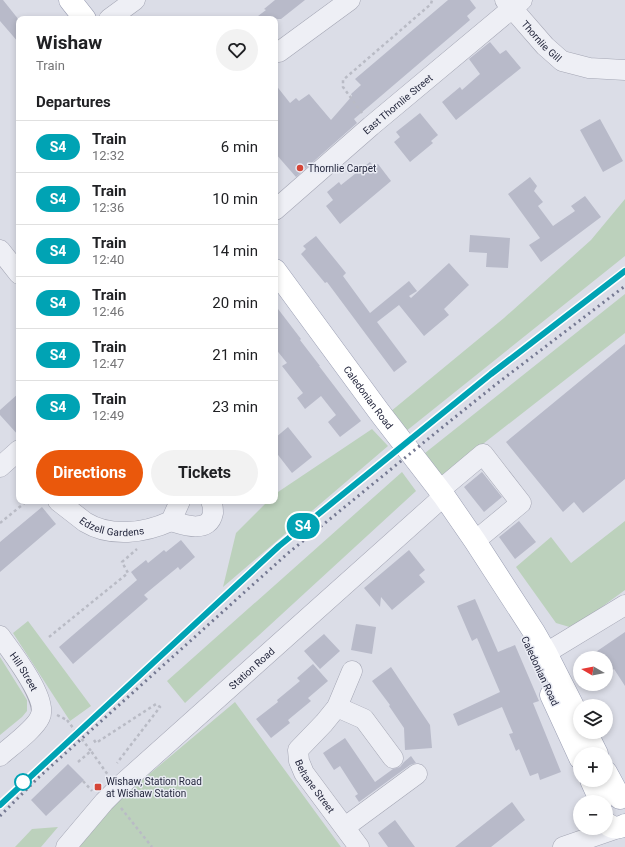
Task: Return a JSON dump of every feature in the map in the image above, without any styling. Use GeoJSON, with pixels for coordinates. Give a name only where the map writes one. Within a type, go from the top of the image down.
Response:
{"type":"FeatureCollection","features":[{"type":"Feature","properties":{"kind":"main road"},"geometry":{"type":"LineString","coordinates":[[70,0],[83,16]]}},
{"type":"Feature","properties":{"kind":"main road","name":"Caledonian Road"},"geometry":{"type":"LineString","coordinates":[[278,274],[442,493],[475,541],[534,632],[573,706]]}},
{"type":"Feature","properties":{"kind":"main road","name":"Caledonian Road"},"geometry":{"type":"LineString","coordinates":[[502,584],[531,652],[575,747]]}},
{"type":"Feature","properties":{"kind":"main road"},"geometry":{"type":"LineString","coordinates":[[598,787],[607,795]]}},
{"type":"Feature","properties":{"kind":"street"},"geometry":{"type":"LineString","coordinates":[[113,16],[135,0]]}},
{"type":"Feature","properties":{"kind":"street"},"geometry":{"type":"LineString","coordinates":[[279,52],[350,0]]}},
{"type":"Feature","properties":{"kind":"street","name":"East Thornlie Street"},"geometry":{"type":"LineString","coordinates":[[278,207],[513,3]]}},
{"type":"Feature","properties":{"kind":"street","name":"Thornlie Gill"},"geometry":{"type":"LineString","coordinates":[[513,3],[544,46],[562,61],[589,68],[625,70]]}},
{"type":"Feature","properties":{"kind":"street"},"geometry":{"type":"LineString","coordinates":[[0,250],[16,270]]}},
{"type":"Feature","properties":{"kind":"street","name":"Station Road"},"geometry":{"type":"LineString","coordinates":[[66,847],[101,793],[161,748],[285,639],[483,454],[521,503],[475,541]]}},
{"type":"Feature","properties":{"kind":"street","name":"Edzell Gardens"},"geometry":{"type":"LineString","coordinates":[[62,504],[86,522],[101,529],[120,533],[139,530],[172,521]]}},
{"type":"Feature","properties":{"kind":"street"},"geometry":{"type":"LineString","coordinates":[[179,504],[172,521],[191,527],[200,527],[207,523],[212,517],[214,508],[212,504]]}},
{"type":"Feature","properties":{"kind":"street"},"geometry":{"type":"LineString","coordinates":[[546,653],[625,605]]}},
{"type":"Feature","properties":{"kind":"street","name":"Hill Street"},"geometry":{"type":"LineString","coordinates":[[0,636],[39,696],[42,710],[40,718],[33,726],[0,756]]}},
{"type":"Feature","properties":{"kind":"street","name":"Beltane Street"},"geometry":{"type":"LineString","coordinates":[[352,671],[336,707],[324,723],[298,750],[299,761],[304,773],[359,847]]}},
{"type":"Feature","properties":{"kind":"street"},"geometry":{"type":"LineString","coordinates":[[336,707],[364,719],[393,758]]}},
{"type":"Feature","properties":{"kind":"street"},"geometry":{"type":"LineString","coordinates":[[345,827],[417,774]]}},
{"type":"Feature","properties":{"kind":"street"},"geometry":{"type":"LineString","coordinates":[[562,847],[619,826]]}},
{"type":"Feature","properties":{"kind":"street"},"geometry":{"type":"LineString","coordinates":[[548,847],[573,832]]}},
{"type":"Feature","properties":{"kind":"path"},"geometry":{"type":"LineString","coordinates":[[371,126],[343,87],[343,80],[431,4],[432,0]]}},
{"type":"Feature","properties":{"kind":"path"},"geometry":{"type":"LineString","coordinates":[[0,523],[23,504]]}},
{"type":"Feature","properties":{"kind":"path"},"geometry":{"type":"LineString","coordinates":[[49,636],[128,573],[122,562],[144,543],[139,530]]}},
{"type":"Feature","properties":{"kind":"path"},"geometry":{"type":"LineString","coordinates":[[94,740],[96,743],[156,704],[160,707],[114,767]]}},
{"type":"Feature","properties":{"kind":"path"},"geometry":{"type":"LineString","coordinates":[[67,720],[107,774]]}},
{"type":"Feature","properties":{"kind":"path"},"geometry":{"type":"LineString","coordinates":[[78,762],[91,751]]}},
{"type":"Feature","properties":{"kind":"path"},"geometry":{"type":"LineString","coordinates":[[83,781],[101,793],[152,847]]}},
{"type":"Feature","properties":{"kind":"green space"},"geometry":{"type":"Polygon","coordinates":[[[625,199],[625,256],[405,432],[390,412],[504,318],[591,240],[625,199]]]}},
{"type":"Feature","properties":{"kind":"green space"},"geometry":{"type":"Polygon","coordinates":[[[625,294],[625,333],[442,476],[425,453],[625,294]]]}},
{"type":"Feature","properties":{"kind":"green space"},"geometry":{"type":"Polygon","coordinates":[[[372,429],[388,446],[223,587],[236,533],[265,504],[278,504],[278,492],[372,429]]]}},
{"type":"Feature","properties":{"kind":"green space"},"geometry":{"type":"Polygon","coordinates":[[[402,472],[416,491],[185,703],[167,681],[402,472]]]}},
{"type":"Feature","properties":{"kind":"green space"},"geometry":{"type":"Polygon","coordinates":[[[625,521],[625,590],[573,628],[556,623],[516,567],[551,537],[571,563],[625,521]]]}},
{"type":"Feature","properties":{"kind":"green space"},"geometry":{"type":"Polygon","coordinates":[[[28,621],[91,706],[70,721],[13,633],[28,621]]]}},
{"type":"Feature","properties":{"kind":"green space"},"geometry":{"type":"Polygon","coordinates":[[[0,657],[27,700],[27,711],[0,735],[0,657]]]}},
{"type":"Feature","properties":{"kind":"green space"},"geometry":{"type":"Polygon","coordinates":[[[235,702],[341,847],[76,847],[116,802],[235,702]]]}},
{"type":"Feature","properties":{"kind":"green space"},"geometry":{"type":"Polygon","coordinates":[[[58,827],[41,847],[15,847],[32,829],[58,827]]]}},
{"type":"Feature","properties":{"kind":"building"},"geometry":{"type":"Polygon","coordinates":[[[0,0],[3,0],[16,16],[16,40],[0,21],[0,0]]]}},
{"type":"Feature","properties":{"kind":"building"},"geometry":{"type":"Polygon","coordinates":[[[275,0],[305,0],[281,19],[278,19],[278,16],[258,16],[266,10],[264,9],[275,0]]]}},
{"type":"Feature","properties":{"kind":"building"},"geometry":{"type":"Polygon","coordinates":[[[448,0],[470,0],[476,8],[467,16],[470,20],[354,119],[357,123],[296,177],[278,156],[278,88],[290,103],[296,98],[299,101],[309,94],[331,120],[352,96],[351,94],[361,85],[355,79],[448,0]]]}},
{"type":"Feature","properties":{"kind":"building"},"geometry":{"type":"Polygon","coordinates":[[[490,42],[500,54],[506,50],[521,68],[456,120],[442,102],[460,87],[462,90],[480,74],[469,59],[490,42]]]}},
{"type":"Feature","properties":{"kind":"building"},"geometry":{"type":"Polygon","coordinates":[[[420,113],[438,135],[431,141],[433,143],[410,162],[394,142],[400,137],[396,132],[420,113]]]}},
{"type":"Feature","properties":{"kind":"building"},"geometry":{"type":"Polygon","coordinates":[[[600,119],[623,161],[603,172],[580,130],[600,119]]]}},
{"type":"Feature","properties":{"kind":"building"},"geometry":{"type":"Polygon","coordinates":[[[370,162],[374,167],[378,164],[391,181],[340,224],[326,206],[333,200],[327,192],[339,182],[341,185],[370,162]]]}},
{"type":"Feature","properties":{"kind":"building"},"geometry":{"type":"Polygon","coordinates":[[[530,177],[537,186],[534,191],[543,202],[538,206],[553,226],[575,211],[571,206],[585,196],[601,217],[541,262],[529,245],[540,238],[508,194],[530,177]]]}},
{"type":"Feature","properties":{"kind":"building"},"geometry":{"type":"Polygon","coordinates":[[[470,235],[510,238],[508,268],[486,267],[487,253],[469,252],[470,235]]]}},
{"type":"Feature","properties":{"kind":"building"},"geometry":{"type":"Polygon","coordinates":[[[316,236],[346,273],[343,276],[370,313],[409,281],[417,291],[409,296],[411,298],[449,263],[469,285],[444,309],[449,315],[424,336],[399,305],[377,322],[407,362],[394,372],[327,282],[325,283],[301,254],[306,249],[303,246],[316,236]]]}},
{"type":"Feature","properties":{"kind":"building"},"geometry":{"type":"Polygon","coordinates":[[[278,309],[361,421],[340,437],[328,422],[336,415],[321,396],[305,409],[297,398],[303,393],[282,366],[287,363],[278,352],[278,309]]]}},
{"type":"Feature","properties":{"kind":"building"},"geometry":{"type":"Polygon","coordinates":[[[625,344],[625,479],[583,513],[574,502],[563,512],[506,442],[625,344]]]}},
{"type":"Feature","properties":{"kind":"building"},"geometry":{"type":"Polygon","coordinates":[[[16,396],[16,433],[0,415],[0,410],[16,396]]]}},
{"type":"Feature","properties":{"kind":"building"},"geometry":{"type":"Polygon","coordinates":[[[288,427],[312,457],[292,473],[278,455],[278,435],[288,427]]]}},
{"type":"Feature","properties":{"kind":"building"},"geometry":{"type":"Polygon","coordinates":[[[482,472],[502,497],[484,512],[464,487],[482,472]]]}},
{"type":"Feature","properties":{"kind":"building"},"geometry":{"type":"Polygon","coordinates":[[[42,507],[56,524],[0,572],[0,542],[42,507]]]}},
{"type":"Feature","properties":{"kind":"building"},"geometry":{"type":"Polygon","coordinates":[[[519,521],[536,542],[515,559],[499,537],[519,521]]]}},
{"type":"Feature","properties":{"kind":"building"},"geometry":{"type":"Polygon","coordinates":[[[181,540],[195,557],[180,570],[178,567],[144,595],[148,599],[73,664],[59,647],[137,580],[131,572],[146,560],[148,563],[164,550],[166,552],[181,540]]]}},
{"type":"Feature","properties":{"kind":"building"},"geometry":{"type":"Polygon","coordinates":[[[409,550],[425,570],[419,575],[425,582],[392,610],[381,597],[380,607],[364,588],[409,550]]]}},
{"type":"Feature","properties":{"kind":"building"},"geometry":{"type":"Polygon","coordinates":[[[475,599],[498,652],[515,645],[539,701],[533,703],[561,772],[540,780],[538,773],[530,776],[519,749],[516,751],[509,734],[513,733],[502,707],[458,726],[453,714],[500,692],[477,638],[472,641],[457,606],[475,599]]]}},
{"type":"Feature","properties":{"kind":"building"},"geometry":{"type":"Polygon","coordinates":[[[356,624],[376,627],[372,654],[351,650],[356,624]]]}},
{"type":"Feature","properties":{"kind":"building"},"geometry":{"type":"Polygon","coordinates":[[[625,632],[625,686],[613,670],[613,651],[597,651],[625,632]]]}},
{"type":"Feature","properties":{"kind":"building"},"geometry":{"type":"Polygon","coordinates":[[[324,634],[340,651],[320,669],[304,651],[324,634]]]}},
{"type":"Feature","properties":{"kind":"building"},"geometry":{"type":"Polygon","coordinates":[[[313,664],[328,681],[308,698],[311,701],[288,720],[290,723],[271,738],[256,719],[278,702],[277,700],[300,681],[297,678],[313,664]]]}},
{"type":"Feature","properties":{"kind":"building"},"geometry":{"type":"Polygon","coordinates":[[[391,667],[430,725],[432,748],[405,750],[404,728],[389,706],[390,705],[372,681],[391,667]]]}},
{"type":"Feature","properties":{"kind":"building"},"geometry":{"type":"Polygon","coordinates":[[[345,738],[375,782],[393,769],[400,767],[411,756],[416,763],[410,765],[359,802],[355,796],[358,794],[340,766],[334,770],[323,753],[345,738]]]}},
{"type":"Feature","properties":{"kind":"building"},"geometry":{"type":"Polygon","coordinates":[[[68,764],[84,780],[46,816],[31,800],[68,764]]]}},
{"type":"Feature","properties":{"kind":"building"},"geometry":{"type":"Polygon","coordinates":[[[512,802],[525,820],[491,847],[455,847],[512,802]]]}},
{"type":"Feature","properties":{"kind":"building"},"geometry":{"type":"Polygon","coordinates":[[[395,820],[415,847],[388,847],[378,833],[395,820]]]}},
{"type":"Feature","properties":{"kind":"railway"},"geometry":{"type":"LineString","coordinates":[[0,805],[279,546],[491,374],[625,271]]}},
{"type":"Feature","properties":{"kind":"railway"},"geometry":{"type":"LineString","coordinates":[[0,816],[39,777],[287,554],[499,382],[625,286]]}},
{"type":"Feature","properties":{"kind":"train","name":"S4"},"geometry":{"type":"LineString","coordinates":[[0,805],[279,546],[435,418],[625,271]]}},
{"type":"Feature","properties":{"kind":"place","name":"Thornlie Carpet"},"geometry":{"type":"Point","coordinates":[300,168]}},
{"type":"Feature","properties":{"kind":"place","name":"Wishaw, Station Road at Wishaw Station"},"geometry":{"type":"Point","coordinates":[98,787]}}]}
